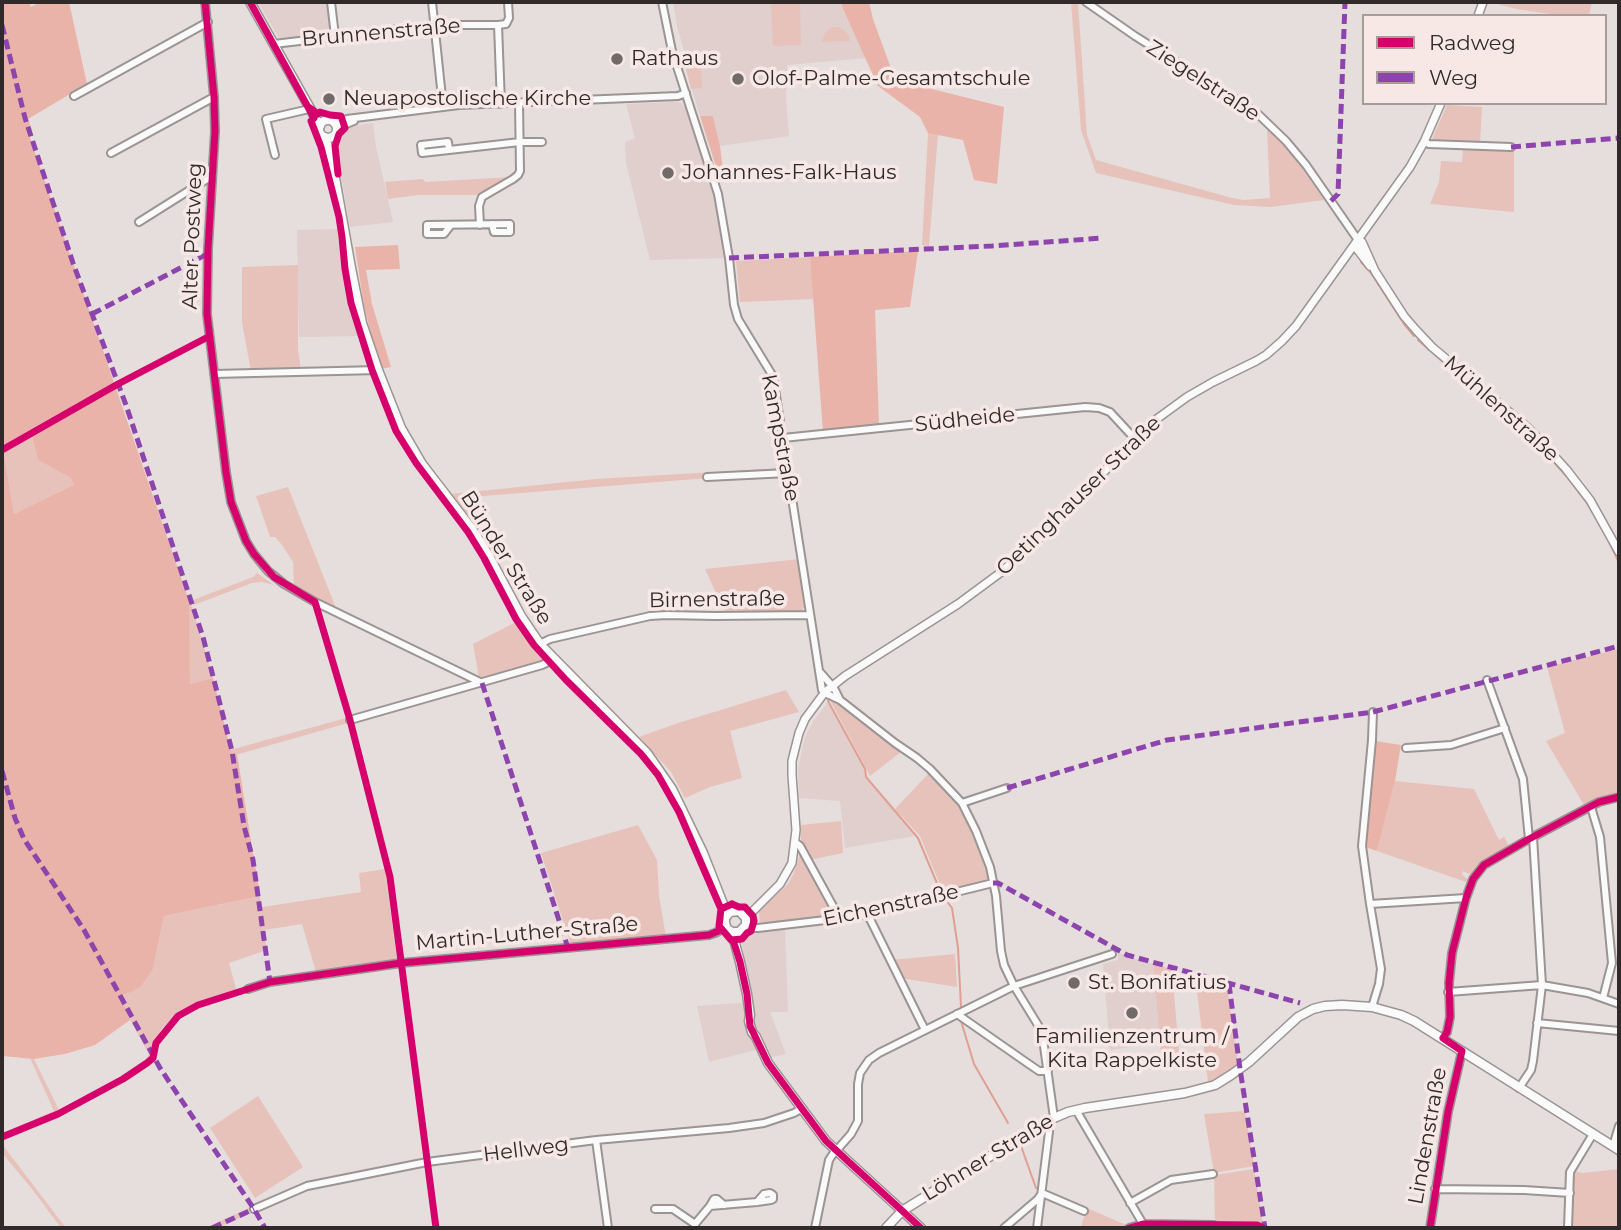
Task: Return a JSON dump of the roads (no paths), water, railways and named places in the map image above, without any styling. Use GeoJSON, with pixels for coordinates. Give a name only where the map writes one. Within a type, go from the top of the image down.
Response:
{"type":"FeatureCollection","features":[{"type":"Feature","properties":{"kind":"main road"},"geometry":{"type":"LineString","coordinates":[[250,2],[310,108],[322,124],[320,133],[328,137],[336,133],[336,125],[330,120],[322,124]]}},
{"type":"Feature","properties":{"kind":"main road","name":"Bünder Straße"},"geometry":{"type":"LineString","coordinates":[[328,137],[362,323],[377,370],[401,428],[422,464],[472,529],[521,616],[540,644],[568,677],[647,753],[667,781],[684,812],[719,892],[739,916]]}},
{"type":"Feature","properties":{"kind":"main road"},"geometry":{"type":"LineString","coordinates":[[732,930],[739,916]]}},
{"type":"Feature","properties":{"kind":"main road"},"geometry":{"type":"LineString","coordinates":[[739,916],[724,923],[732,930],[750,1015],[750,1027],[768,1063],[822,1138],[921,1228]]}},
{"type":"Feature","properties":{"kind":"main road","name":"Löhner Straße"},"geometry":{"type":"LineString","coordinates":[[886,1228],[902,1211],[1050,1119],[1076,1110],[1185,1093],[1224,1080],[1298,1017],[1318,1007],[1332,1005],[1372,1007],[1401,1015],[1443,1038],[1616,1148]]}},
{"type":"Feature","properties":{"kind":"street","name":"Alter Postweg"},"geometry":{"type":"LineString","coordinates":[[205,2],[214,97],[208,314],[231,502],[246,541],[268,572],[315,603],[482,683]]}},
{"type":"Feature","properties":{"kind":"street"},"geometry":{"type":"LineString","coordinates":[[331,2],[335,36]]}},
{"type":"Feature","properties":{"kind":"street"},"geometry":{"type":"LineString","coordinates":[[432,2],[443,107]]}},
{"type":"Feature","properties":{"kind":"street"},"geometry":{"type":"LineString","coordinates":[[501,104],[498,26],[506,24],[509,18],[508,2]]}},
{"type":"Feature","properties":{"kind":"street","name":"Kampstraße"},"geometry":{"type":"LineString","coordinates":[[662,2],[672,51],[718,194],[738,319],[771,373],[820,680],[825,692]]}},
{"type":"Feature","properties":{"kind":"street","name":"Ziegelstraße"},"geometry":{"type":"LineString","coordinates":[[1086,2],[1259,115],[1306,165],[1358,240]]}},
{"type":"Feature","properties":{"kind":"street"},"geometry":{"type":"LineString","coordinates":[[74,96],[208,22]]}},
{"type":"Feature","properties":{"kind":"street","name":"Brunnenstraße"},"geometry":{"type":"LineString","coordinates":[[274,44],[434,25],[498,26]]}},
{"type":"Feature","properties":{"kind":"street"},"geometry":{"type":"LineString","coordinates":[[336,125],[361,118],[443,107],[678,96],[686,93]]}},
{"type":"Feature","properties":{"kind":"street"},"geometry":{"type":"LineString","coordinates":[[111,153],[214,97]]}},
{"type":"Feature","properties":{"kind":"street"},"geometry":{"type":"LineString","coordinates":[[480,225],[479,206],[482,197],[519,175],[519,103]]}},
{"type":"Feature","properties":{"kind":"street","name":"Oetinghauser Straße"},"geometry":{"type":"LineString","coordinates":[[739,916],[780,884],[792,863],[796,844],[793,754],[805,719],[825,692],[845,676],[969,597],[1000,573],[1047,532],[1154,421],[1186,397],[1266,355],[1296,326],[1410,167],[1440,105]]}},
{"type":"Feature","properties":{"kind":"street"},"geometry":{"type":"LineString","coordinates":[[275,155],[266,119],[310,108]]}},
{"type":"Feature","properties":{"kind":"street"},"geometry":{"type":"LineString","coordinates":[[449,150],[542,142]]}},
{"type":"Feature","properties":{"kind":"street"},"geometry":{"type":"LineString","coordinates":[[1424,142],[1511,147]]}},
{"type":"Feature","properties":{"kind":"street"},"geometry":{"type":"LineString","coordinates":[[139,222],[212,176]]}},
{"type":"Feature","properties":{"kind":"street"},"geometry":{"type":"LineString","coordinates":[[451,226],[492,224]]}},
{"type":"Feature","properties":{"kind":"street","name":"Mühlenstraße"},"geometry":{"type":"LineString","coordinates":[[1358,240],[1362,242],[1375,271],[1404,316],[1424,339],[1527,428],[1566,469],[1598,512],[1619,552]]}},
{"type":"Feature","properties":{"kind":"street"},"geometry":{"type":"LineString","coordinates":[[214,374],[377,370]]}},
{"type":"Feature","properties":{"kind":"street","name":"Südheide"},"geometry":{"type":"LineString","coordinates":[[783,438],[1085,407],[1110,412],[1135,439]]}},
{"type":"Feature","properties":{"kind":"street"},"geometry":{"type":"LineString","coordinates":[[707,477],[788,473]]}},
{"type":"Feature","properties":{"kind":"street","name":"Birnenstraße"},"geometry":{"type":"LineString","coordinates":[[540,644],[550,639],[650,616],[810,615]]}},
{"type":"Feature","properties":{"kind":"street"},"geometry":{"type":"LineString","coordinates":[[350,720],[556,661]]}},
{"type":"Feature","properties":{"kind":"street"},"geometry":{"type":"LineString","coordinates":[[819,671],[840,699]]}},
{"type":"Feature","properties":{"kind":"street"},"geometry":{"type":"LineString","coordinates":[[1487,680],[1523,779],[1531,838],[1542,985],[1531,1070],[1519,1088]]}},
{"type":"Feature","properties":{"kind":"street"},"geometry":{"type":"LineString","coordinates":[[825,692],[840,699],[930,769],[962,803],[976,831],[990,867],[1004,965],[1038,1025],[1048,1071],[1050,1119],[1038,1228]]}},
{"type":"Feature","properties":{"kind":"street"},"geometry":{"type":"LineString","coordinates":[[1372,1007],[1381,969],[1362,846],[1373,712]]}},
{"type":"Feature","properties":{"kind":"street"},"geometry":{"type":"LineString","coordinates":[[1406,748],[1451,745],[1504,728]]}},
{"type":"Feature","properties":{"kind":"street"},"geometry":{"type":"LineString","coordinates":[[962,803],[1007,788]]}},
{"type":"Feature","properties":{"kind":"street"},"geometry":{"type":"LineString","coordinates":[[1443,1038],[1450,1017],[1448,992],[1452,953],[1473,879],[1484,865],[1531,838],[1599,802],[1619,797]]}},
{"type":"Feature","properties":{"kind":"street"},"geometry":{"type":"LineString","coordinates":[[1591,807],[1600,837],[1615,963],[1603,998]]}},
{"type":"Feature","properties":{"kind":"street"},"geometry":{"type":"LineString","coordinates":[[796,844],[800,846],[840,919]]}},
{"type":"Feature","properties":{"kind":"street","name":"Eichenstraße"},"geometry":{"type":"LineString","coordinates":[[739,916],[758,928],[840,919],[868,915],[993,883]]}},
{"type":"Feature","properties":{"kind":"street"},"geometry":{"type":"LineString","coordinates":[[1370,904],[1466,898]]}},
{"type":"Feature","properties":{"kind":"street"},"geometry":{"type":"LineString","coordinates":[[868,915],[925,1030]]}},
{"type":"Feature","properties":{"kind":"street","name":"Martin-Luther-Straße"},"geometry":{"type":"LineString","coordinates":[[248,989],[270,982],[401,963],[709,935],[732,930]]}},
{"type":"Feature","properties":{"kind":"street"},"geometry":{"type":"LineString","coordinates":[[816,1228],[829,1160],[851,1135],[858,1121],[858,1084],[863,1066],[879,1053],[1014,986],[1112,954]]}},
{"type":"Feature","properties":{"kind":"street"},"geometry":{"type":"LineString","coordinates":[[1448,992],[1542,985],[1570,988],[1619,1004]]}},
{"type":"Feature","properties":{"kind":"street"},"geometry":{"type":"LineString","coordinates":[[957,1014],[1040,1071],[1048,1071]]}},
{"type":"Feature","properties":{"kind":"street"},"geometry":{"type":"LineString","coordinates":[[1537,1023],[1619,1031]]}},
{"type":"Feature","properties":{"kind":"street","name":"Lindenstraße"},"geometry":{"type":"LineString","coordinates":[[1430,1228],[1448,1112],[1462,1051]]}},
{"type":"Feature","properties":{"kind":"street","name":"Hellweg"},"geometry":{"type":"LineString","coordinates":[[254,1209],[307,1186],[427,1162],[596,1140],[729,1128],[764,1123],[801,1109]]}},
{"type":"Feature","properties":{"kind":"street"},"geometry":{"type":"LineString","coordinates":[[1076,1110],[1143,1224]]}},
{"type":"Feature","properties":{"kind":"street"},"geometry":{"type":"LineString","coordinates":[[1616,1148],[1619,1126]]}},
{"type":"Feature","properties":{"kind":"street"},"geometry":{"type":"LineString","coordinates":[[1568,1228],[1570,1172],[1594,1135]]}},
{"type":"Feature","properties":{"kind":"street"},"geometry":{"type":"LineString","coordinates":[[596,1140],[608,1228]]}},
{"type":"Feature","properties":{"kind":"street"},"geometry":{"type":"LineString","coordinates":[[1130,1203],[1171,1180],[1213,1174]]}},
{"type":"Feature","properties":{"kind":"street"},"geometry":{"type":"LineString","coordinates":[[1436,1189],[1570,1193]]}},
{"type":"Feature","properties":{"kind":"street"},"geometry":{"type":"LineString","coordinates":[[1042,1193],[1084,1211]]}},
{"type":"Feature","properties":{"kind":"street"},"geometry":{"type":"LineString","coordinates":[[1004,1228],[1042,1193]]}},
{"type":"Feature","properties":{"kind":"street"},"geometry":{"type":"LineString","coordinates":[[655,1209],[673,1209],[695,1226],[710,1206],[757,1202]]}},
{"type":"Feature","properties":{"kind":"street"},"geometry":{"type":"LineString","coordinates":[[1129,1228],[1143,1224],[1214,1225]]}},
{"type":"Feature","properties":{"kind":"waterway"},"geometry":{"type":"LineString","coordinates":[[1361,262],[1414,336]]}},
{"type":"Feature","properties":{"kind":"waterway"},"geometry":{"type":"LineString","coordinates":[[1418,340],[1451,369]]}},
{"type":"Feature","properties":{"kind":"waterway"},"geometry":{"type":"LineString","coordinates":[[1455,372],[1552,460],[1600,524]]}},
{"type":"Feature","properties":{"kind":"waterway"},"geometry":{"type":"LineString","coordinates":[[1606,535],[1619,563]]}},
{"type":"Feature","properties":{"kind":"waterway"},"geometry":{"type":"LineString","coordinates":[[828,701],[865,769],[866,777],[918,838],[941,893]]}},
{"type":"Feature","properties":{"kind":"waterway"},"geometry":{"type":"LineString","coordinates":[[945,899],[952,908],[958,948],[961,1007]]}},
{"type":"Feature","properties":{"kind":"waterway"},"geometry":{"type":"LineString","coordinates":[[961,1021],[974,1064],[1008,1123]]}},
{"type":"Feature","properties":{"kind":"waterway"},"geometry":{"type":"LineString","coordinates":[[1021,1146],[1036,1188]]}},
{"type":"Feature","properties":{"kind":"place","name":"Rathaus"},"geometry":{"type":"Point","coordinates":[617,59]}},
{"type":"Feature","properties":{"kind":"place","name":"Olof-Palme-Gesamtschule"},"geometry":{"type":"Point","coordinates":[738,79]}},
{"type":"Feature","properties":{"kind":"place","name":"Neuapostolische Kirche"},"geometry":{"type":"Point","coordinates":[329,99]}},
{"type":"Feature","properties":{"kind":"place","name":"Johannes-Falk-Haus"},"geometry":{"type":"Point","coordinates":[668,173]}},
{"type":"Feature","properties":{"kind":"place","name":"St. Bonifatius"},"geometry":{"type":"Point","coordinates":[1074,983]}},
{"type":"Feature","properties":{"kind":"place","name":"Familienzentrum / Kita Rappelkiste"},"geometry":{"type":"Point","coordinates":[1132,1013]}}]}
